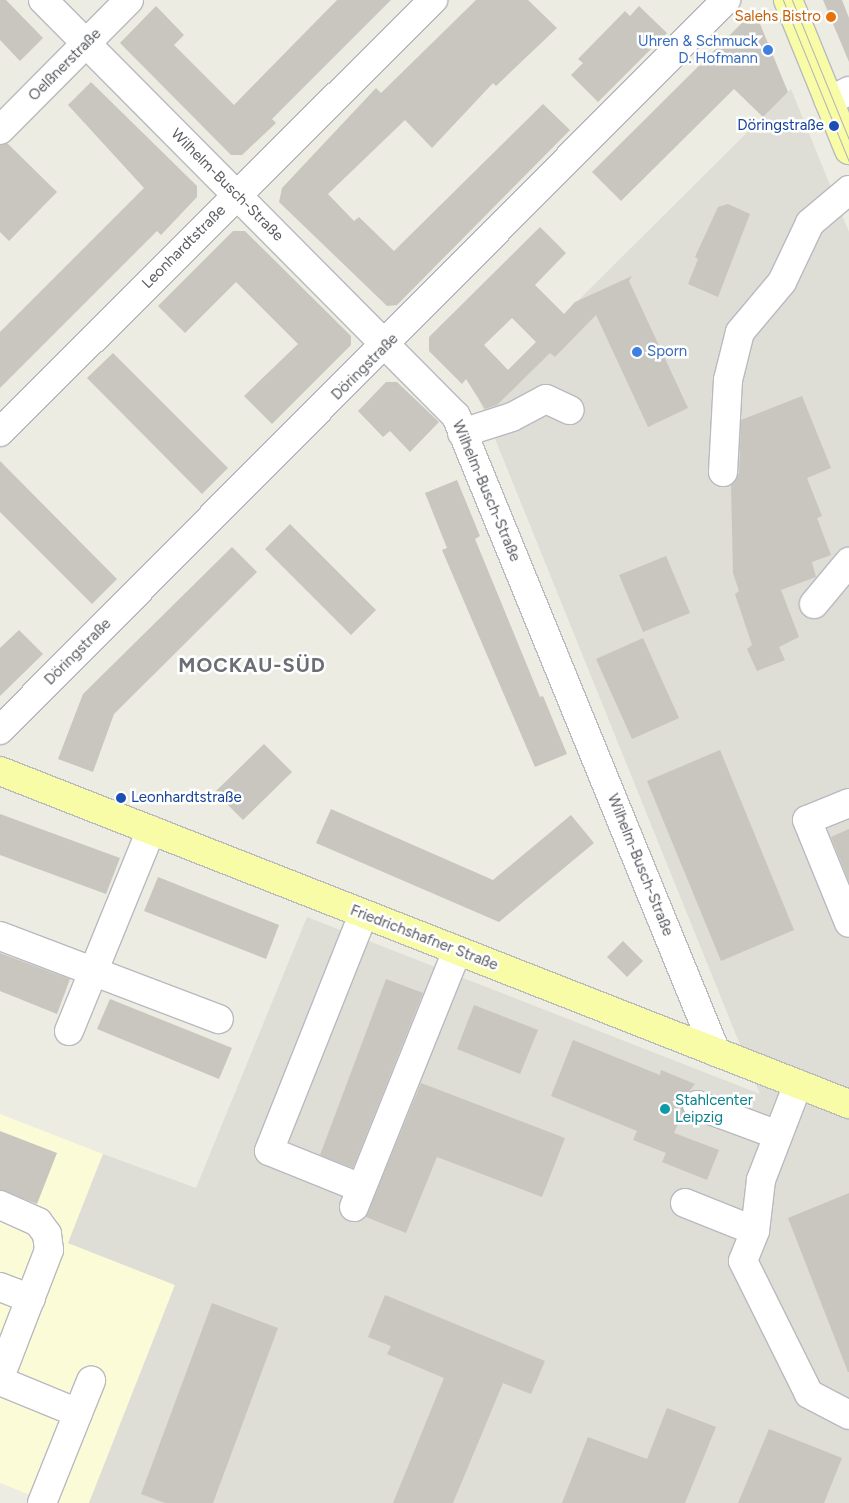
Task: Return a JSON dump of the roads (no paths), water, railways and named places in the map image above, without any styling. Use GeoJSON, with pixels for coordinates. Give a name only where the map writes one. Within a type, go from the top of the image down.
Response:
{"type":"FeatureCollection","features":[{"type":"Feature","properties":{"kind":"main road"},"geometry":{"type":"LineString","coordinates":[[788,0],[839,96],[849,150]]}},
{"type":"Feature","properties":{"kind":"main road","name":"Friedrichshafner Straße"},"geometry":{"type":"LineString","coordinates":[[0,771],[363,915],[849,1104]]}},
{"type":"Feature","properties":{"kind":"street","name":"Wilhelm-Busch-Straße"},"geometry":{"type":"LineString","coordinates":[[43,0],[456,416],[716,1052]]}},
{"type":"Feature","properties":{"kind":"street","name":"Oelßnerstraße"},"geometry":{"type":"LineString","coordinates":[[0,130],[129,0]]}},
{"type":"Feature","properties":{"kind":"street","name":"Leonhardtstraße"},"geometry":{"type":"LineString","coordinates":[[0,432],[432,0]]}},
{"type":"Feature","properties":{"kind":"street","name":"Döringstraße"},"geometry":{"type":"LineString","coordinates":[[0,730],[386,345],[726,0]]}},
{"type":"Feature","properties":{"kind":"street"},"geometry":{"type":"LineString","coordinates":[[723,472],[728,380],[740,332],[782,282],[810,223],[849,190]]}},
{"type":"Feature","properties":{"kind":"street"},"geometry":{"type":"LineString","coordinates":[[462,433],[512,417],[546,399],[570,410]]}},
{"type":"Feature","properties":{"kind":"street"},"geometry":{"type":"LineString","coordinates":[[814,604],[849,562]]}},
{"type":"Feature","properties":{"kind":"street"},"geometry":{"type":"LineString","coordinates":[[849,803],[807,820],[849,923]]}},
{"type":"Feature","properties":{"kind":"street"},"geometry":{"type":"LineString","coordinates":[[69,1031],[151,830]]}},
{"type":"Feature","properties":{"kind":"street"},"geometry":{"type":"LineString","coordinates":[[363,915],[268,1152],[358,1198],[457,951]]}},
{"type":"Feature","properties":{"kind":"street"},"geometry":{"type":"LineString","coordinates":[[0,936],[219,1018]]}},
{"type":"Feature","properties":{"kind":"street"},"geometry":{"type":"LineString","coordinates":[[798,1084],[761,1180],[755,1231],[743,1261],[809,1394],[849,1415]]}},
{"type":"Feature","properties":{"kind":"street"},"geometry":{"type":"LineString","coordinates":[[697,1105],[778,1135]]}},
{"type":"Feature","properties":{"kind":"street"},"geometry":{"type":"LineString","coordinates":[[685,1204],[755,1231]]}},
{"type":"Feature","properties":{"kind":"street"},"geometry":{"type":"LineString","coordinates":[[0,1205],[30,1217],[47,1234],[49,1250],[0,1377]]}},
{"type":"Feature","properties":{"kind":"street"},"geometry":{"type":"LineString","coordinates":[[0,1287],[31,1299]]}},
{"type":"Feature","properties":{"kind":"street"},"geometry":{"type":"LineString","coordinates":[[42,1503],[91,1380]]}},
{"type":"Feature","properties":{"kind":"street"},"geometry":{"type":"LineString","coordinates":[[0,1381],[78,1413]]}},
{"type":"Feature","properties":{"kind":"tram line"},"geometry":{"type":"LineString","coordinates":[[783,0],[849,162]]}},
{"type":"Feature","properties":{"kind":"tram line"},"geometry":{"type":"LineString","coordinates":[[792,0],[849,140]]}},
{"type":"Feature","properties":{"kind":"place","name":"Salehs Bistro"},"geometry":{"type":"Point","coordinates":[831,17]}},
{"type":"Feature","properties":{"kind":"place","name":"Uhren & Schmuck D. Hofmann"},"geometry":{"type":"Point","coordinates":[768,50]}},
{"type":"Feature","properties":{"kind":"place","name":"Döringstraße"},"geometry":{"type":"Point","coordinates":[834,126]}},
{"type":"Feature","properties":{"kind":"place","name":"Sporn"},"geometry":{"type":"Point","coordinates":[637,352]}},
{"type":"Feature","properties":{"kind":"place","name":"Leonhardtstraße"},"geometry":{"type":"Point","coordinates":[121,798]}},
{"type":"Feature","properties":{"kind":"place","name":"Stahlcenter Leipzig"},"geometry":{"type":"Point","coordinates":[665,1109]}},
{"type":"Feature","properties":{"kind":"district","name":"MOCKAU-SÜD"},"geometry":{"type":"Point","coordinates":[252,665]}}]}
